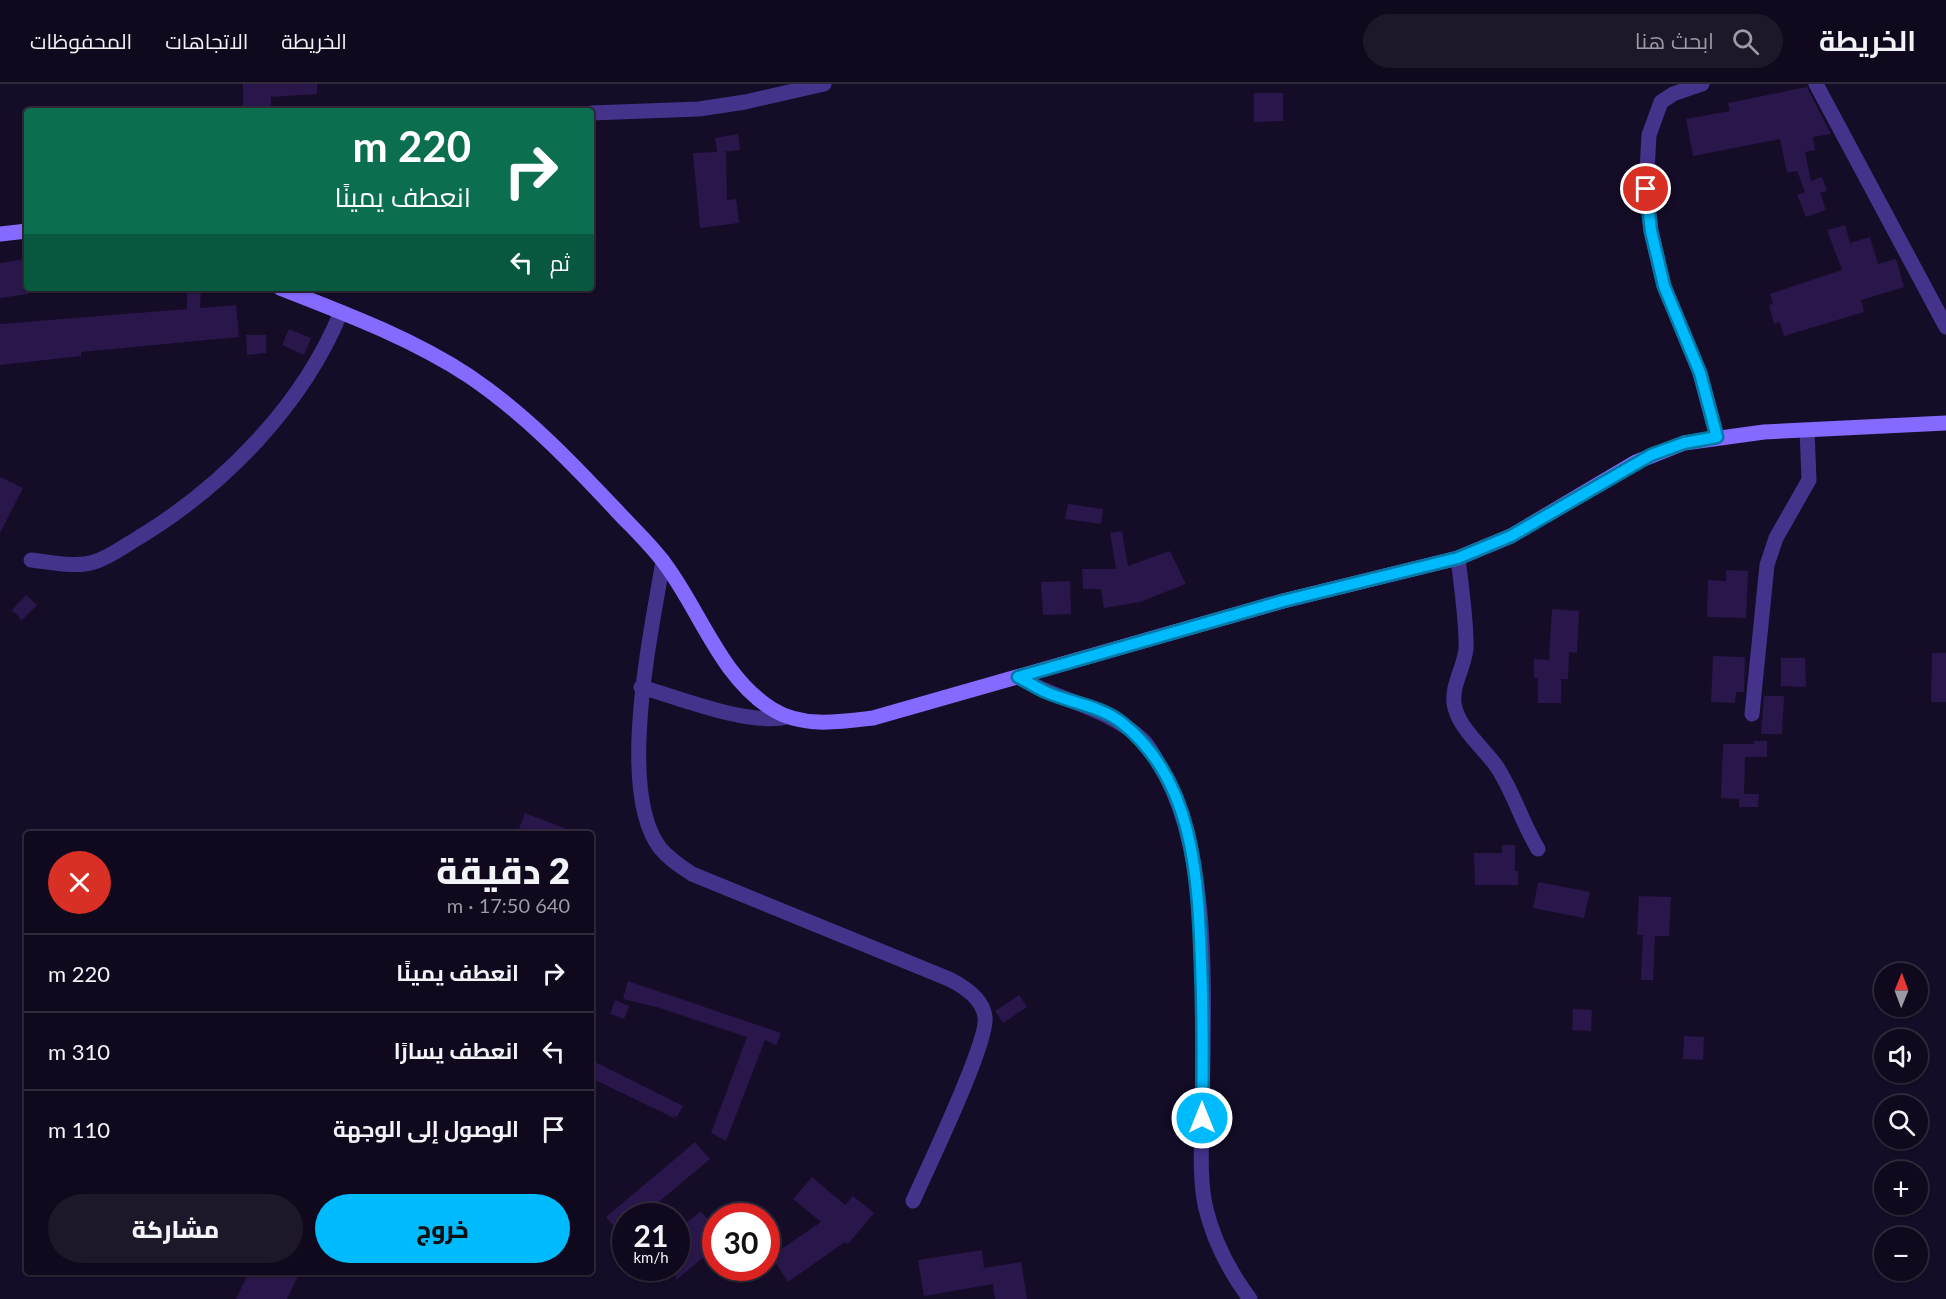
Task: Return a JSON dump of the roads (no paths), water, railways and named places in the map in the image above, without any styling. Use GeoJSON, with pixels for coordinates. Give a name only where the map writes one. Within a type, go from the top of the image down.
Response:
{"type":"FeatureCollection","features":[{"type":"Feature","properties":{"kind":"street"},"geometry":{"type":"LineString","coordinates":[[594,113],[699,109],[745,102],[825,84]]}},
{"type":"Feature","properties":{"kind":"street"},"geometry":{"type":"LineString","coordinates":[[1702,84],[1673,94],[1661,102],[1649,135],[1646,189],[1651,231],[1664,286],[1700,373],[1717,437]]}},
{"type":"Feature","properties":{"kind":"street"},"geometry":{"type":"LineString","coordinates":[[1816,84],[1946,327]]}},
{"type":"Feature","properties":{"kind":"street"},"geometry":{"type":"LineString","coordinates":[[0,234],[24,231]]}},
{"type":"Feature","properties":{"kind":"street"},"geometry":{"type":"LineString","coordinates":[[288,291],[412,343],[469,376],[529,423],[579,470],[663,561],[726,662],[743,683],[770,708],[787,717]]}},
{"type":"Feature","properties":{"kind":"street"},"geometry":{"type":"LineString","coordinates":[[31,560],[75,564],[93,562],[112,554],[192,503],[257,439],[293,395],[319,361],[341,312]]}},
{"type":"Feature","properties":{"kind":"street"},"geometry":{"type":"LineString","coordinates":[[641,687],[752,718],[773,720],[787,717],[837,722],[873,718],[1283,601],[1458,558],[1511,536],[1646,457],[1667,448],[1717,437],[1946,423]]}},
{"type":"Feature","properties":{"kind":"street"},"geometry":{"type":"LineString","coordinates":[[1752,714],[1767,565],[1776,538],[1809,480],[1807,430]]}},
{"type":"Feature","properties":{"kind":"street"},"geometry":{"type":"LineString","coordinates":[[1458,558],[1466,650],[1455,685],[1454,703],[1460,721],[1479,742],[1508,784],[1525,828],[1538,849]]}},
{"type":"Feature","properties":{"kind":"street"},"geometry":{"type":"LineString","coordinates":[[663,561],[641,687],[640,770],[645,816],[658,846],[671,861],[692,874],[949,979],[963,986],[980,1002],[986,1018],[980,1046],[913,1201]]}},
{"type":"Feature","properties":{"kind":"street"},"geometry":{"type":"LineString","coordinates":[[1018,677],[1047,693],[1083,704],[1120,721],[1145,742],[1164,771],[1182,812],[1194,862],[1199,914],[1203,1007],[1201,1176],[1218,1247],[1250,1299]]}}]}
